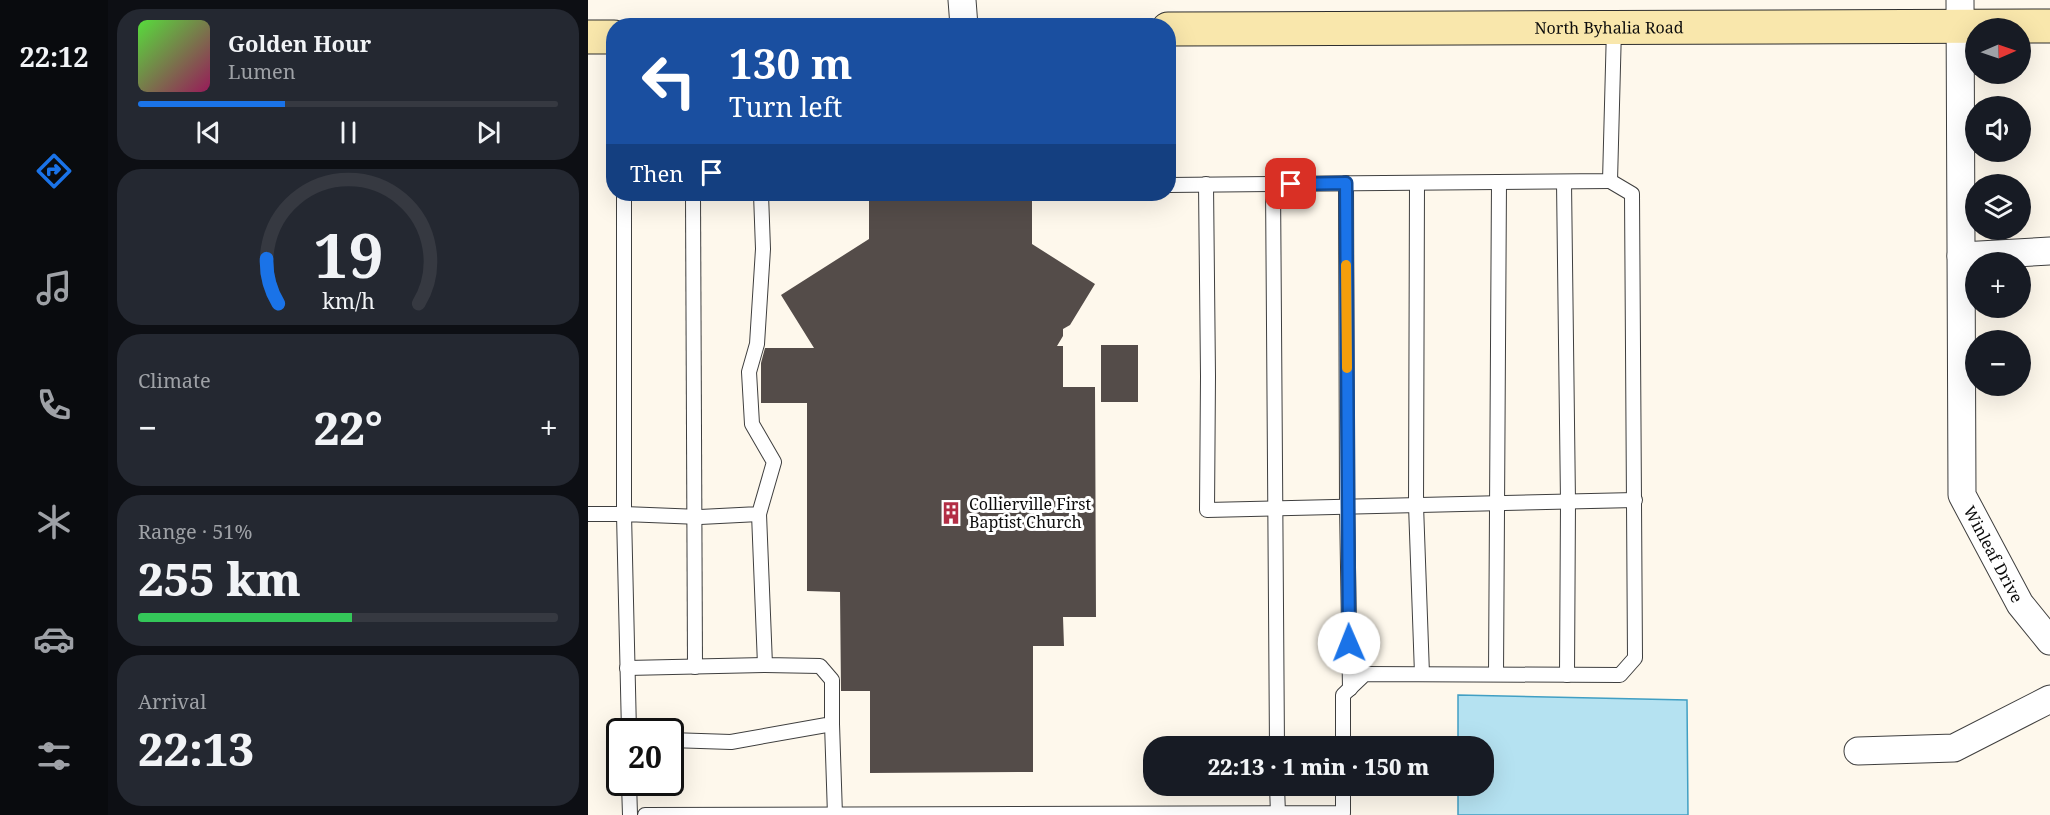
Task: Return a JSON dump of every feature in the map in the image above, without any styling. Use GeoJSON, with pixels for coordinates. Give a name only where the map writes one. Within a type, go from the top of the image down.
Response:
{"type":"FeatureCollection","features":[{"type":"Feature","properties":{"kind":"main road","name":"North Byhalia Road"},"geometry":{"type":"LineString","coordinates":[[1176,28],[1614,28],[1961,13],[2050,26]]}},
{"type":"Feature","properties":{"kind":"main road"},"geometry":{"type":"LineString","coordinates":[[588,37],[606,37]]}},
{"type":"Feature","properties":{"kind":"street"},"geometry":{"type":"LineString","coordinates":[[962,0],[963,18]]}},
{"type":"Feature","properties":{"kind":"street","name":"Winleaf Drive"},"geometry":{"type":"LineString","coordinates":[[1961,13],[1962,495],[2020,604],[2050,641]]}},
{"type":"Feature","properties":{"kind":"street"},"geometry":{"type":"LineString","coordinates":[[1961,256],[2050,251]]}},
{"type":"Feature","properties":{"kind":"street"},"geometry":{"type":"LineString","coordinates":[[1858,751],[1954,748],[2050,699]]}},
{"type":"Feature","properties":{"kind":"lane"},"geometry":{"type":"LineString","coordinates":[[1610,181],[1614,28]]}},
{"type":"Feature","properties":{"kind":"lane"},"geometry":{"type":"LineString","coordinates":[[1176,185],[1610,181],[1632,194],[1635,658],[1620,675],[1365,674],[1343,695],[1343,736]]}},
{"type":"Feature","properties":{"kind":"lane"},"geometry":{"type":"LineString","coordinates":[[1496,674],[1499,182]]}},
{"type":"Feature","properties":{"kind":"lane"},"geometry":{"type":"LineString","coordinates":[[1564,182],[1568,502],[1567,675]]}},
{"type":"Feature","properties":{"kind":"lane"},"geometry":{"type":"LineString","coordinates":[[1346,183],[1350,689]]}},
{"type":"Feature","properties":{"kind":"lane"},"geometry":{"type":"LineString","coordinates":[[1417,183],[1416,505],[1422,674]]}},
{"type":"Feature","properties":{"kind":"lane"},"geometry":{"type":"LineString","coordinates":[[1206,184],[1207,510],[1635,500]]}},
{"type":"Feature","properties":{"kind":"lane"},"geometry":{"type":"LineString","coordinates":[[1273,184],[1277,736]]}},
{"type":"Feature","properties":{"kind":"lane"},"geometry":{"type":"LineString","coordinates":[[624,201],[624,514],[629,718]]}},
{"type":"Feature","properties":{"kind":"lane"},"geometry":{"type":"LineString","coordinates":[[693,201],[695,667]]}},
{"type":"Feature","properties":{"kind":"lane"},"geometry":{"type":"LineString","coordinates":[[761,201],[763,249],[757,344],[749,372],[752,424],[774,462],[759,514],[765,665]]}},
{"type":"Feature","properties":{"kind":"lane"},"geometry":{"type":"LineString","coordinates":[[588,514],[695,516],[759,514]]}},
{"type":"Feature","properties":{"kind":"lane"},"geometry":{"type":"LineString","coordinates":[[627,668],[820,666],[832,680],[836,815]]}},
{"type":"Feature","properties":{"kind":"lane"},"geometry":{"type":"LineString","coordinates":[[684,740],[731,742],[832,724]]}},
{"type":"Feature","properties":{"kind":"lane"},"geometry":{"type":"LineString","coordinates":[[629,796],[630,815]]}},
{"type":"Feature","properties":{"kind":"lane"},"geometry":{"type":"LineString","coordinates":[[1277,796],[1278,814]]}},
{"type":"Feature","properties":{"kind":"lane"},"geometry":{"type":"LineString","coordinates":[[645,815],[1343,813],[1343,796]]}},
{"type":"Feature","properties":{"kind":"water"},"geometry":{"type":"Polygon","coordinates":[[[1458,695],[1687,700],[1688,815],[1458,815],[1458,796],[1494,796],[1494,736],[1458,736],[1458,695]]]}},
{"type":"Feature","properties":{"kind":"building","name":"Collierville First Baptist Church"},"geometry":{"type":"Polygon","coordinates":[[[869,201],[1032,201],[1032,244],[1095,284],[1070,325],[1063,329],[1063,336],[1057,346],[1063,346],[1063,387],[1095,387],[1096,617],[1063,617],[1064,646],[1033,646],[1033,772],[870,773],[870,691],[841,691],[840,592],[807,591],[807,403],[761,403],[761,363],[765,348],[814,348],[781,295],[869,239],[869,201]]]}},
{"type":"Feature","properties":{"kind":"building"},"geometry":{"type":"Polygon","coordinates":[[[1101,345],[1138,345],[1138,402],[1101,402],[1101,345]]]}},
{"type":"Feature","properties":{"kind":"slow traffic"},"geometry":{"type":"LineString","coordinates":[[1346,265],[1347,368]]}},
{"type":"Feature","properties":{"kind":"place","name":"Collierville First Baptist Church"},"geometry":{"type":"Point","coordinates":[951,513]}},
{"type":"Feature","properties":{"kind":"route"},"geometry":{"type":"LineString","coordinates":[[1291,184],[1346,183],[1349,643]]}}]}
